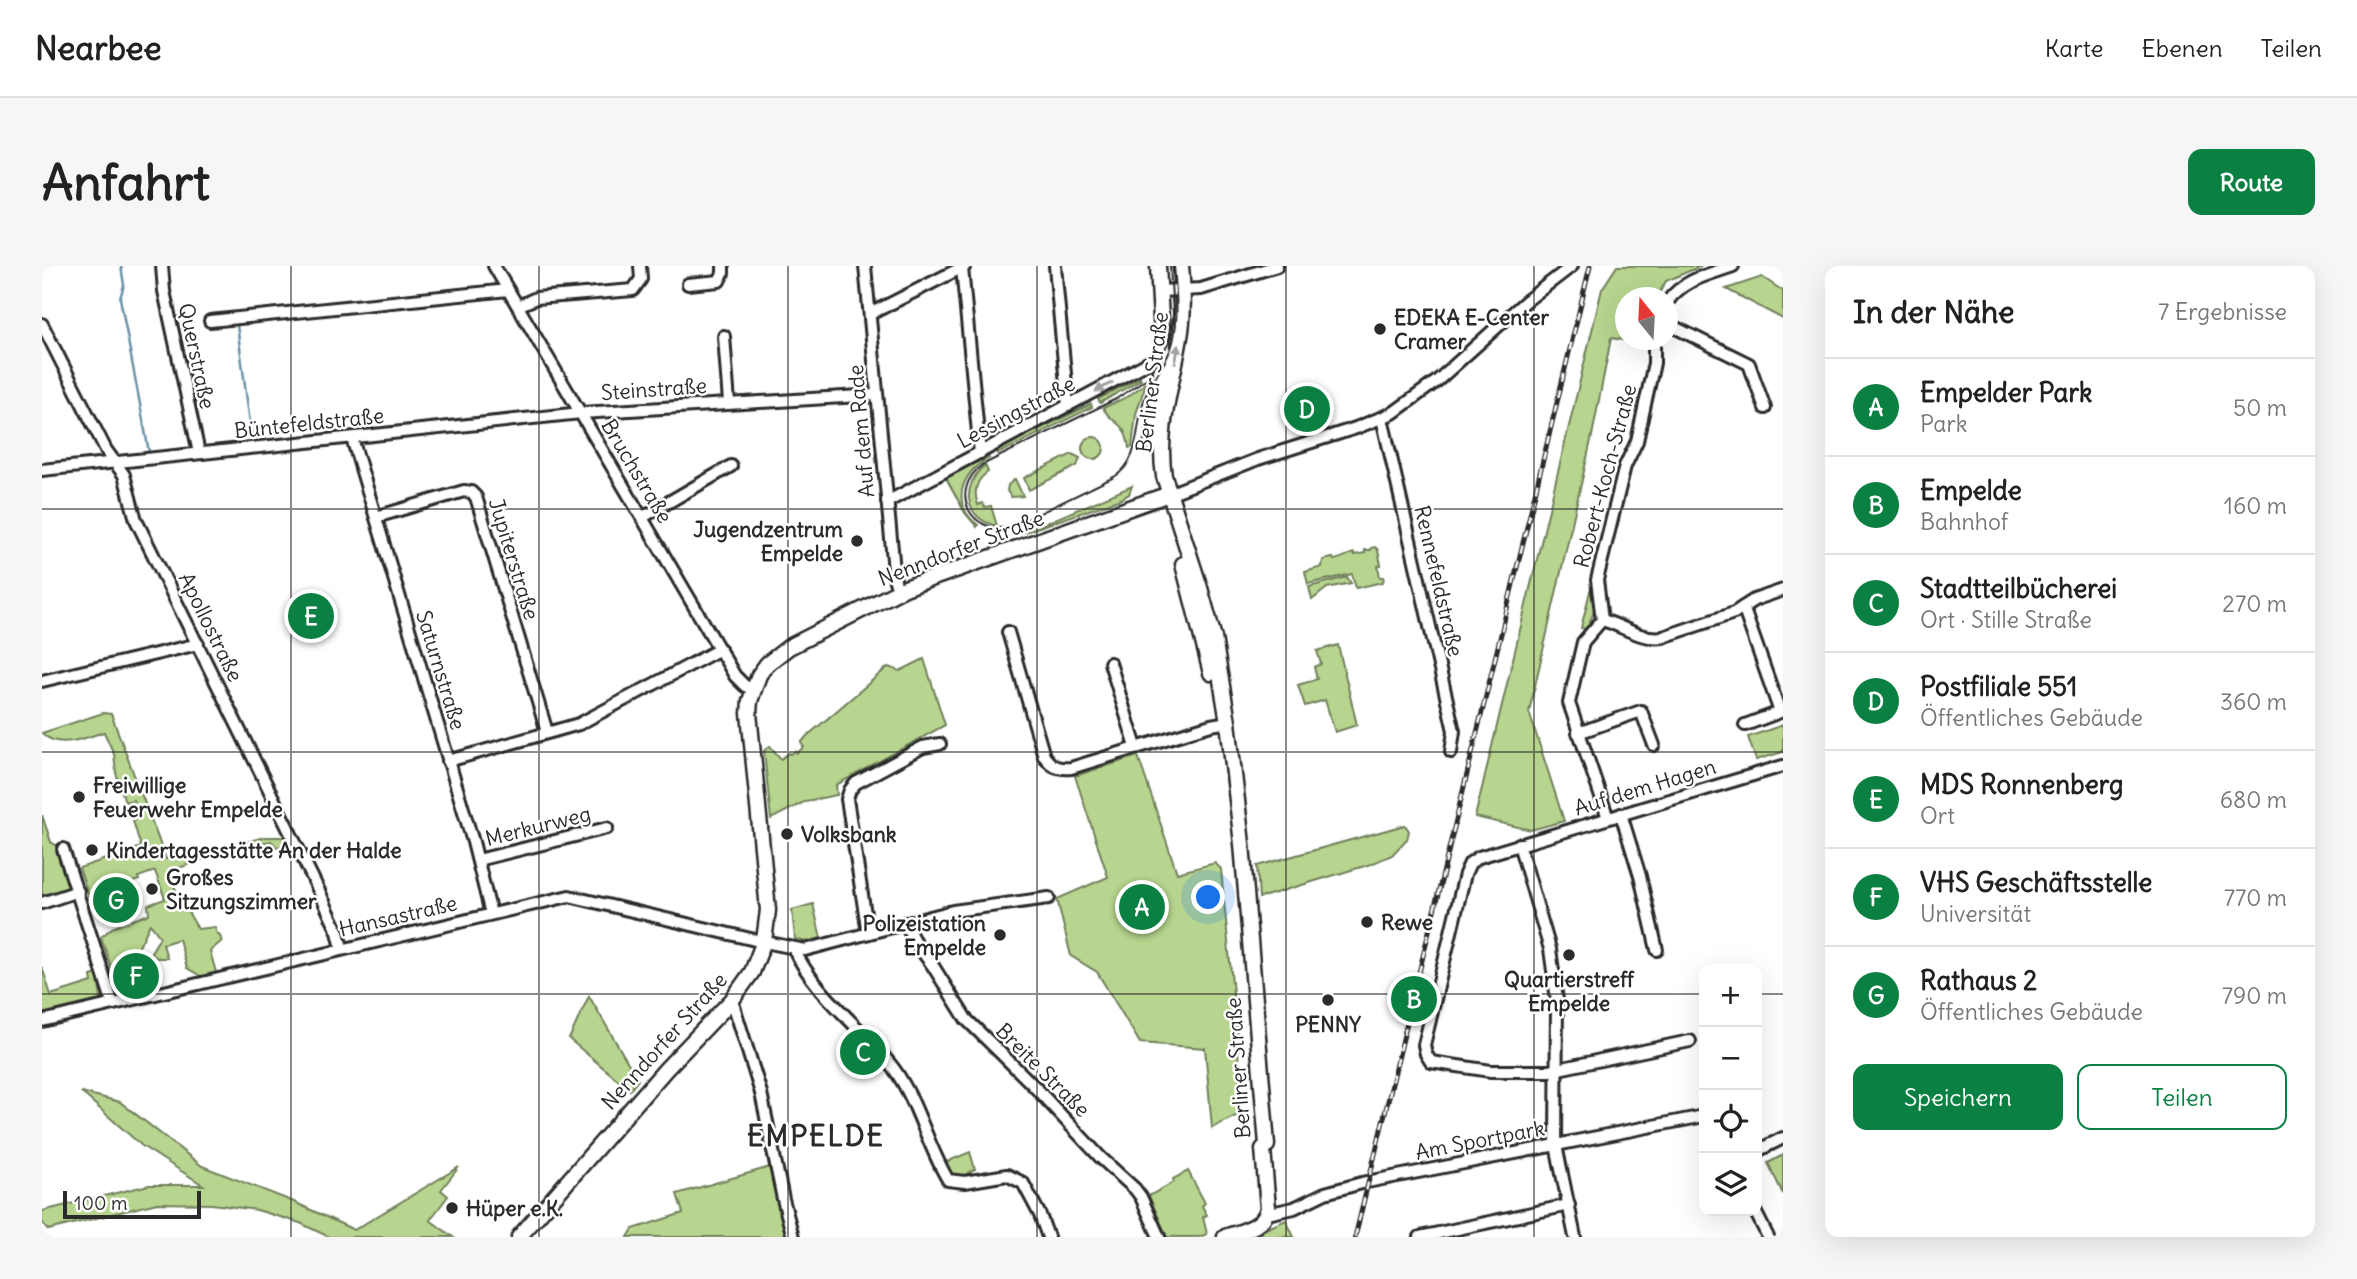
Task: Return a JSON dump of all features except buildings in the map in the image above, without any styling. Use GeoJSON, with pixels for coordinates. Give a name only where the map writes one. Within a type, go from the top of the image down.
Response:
{"type":"FeatureCollection","features":[{"type":"Feature","properties":{"kind":"street","name":"Querstraße"},"geometry":{"type":"LineString","coordinates":[[162,266],[164,291],[199,453]]}},
{"type":"Feature","properties":{"kind":"street","name":"Bruchstraße"},"geometry":{"type":"LineString","coordinates":[[494,266],[735,676],[745,686],[753,689]]}},
{"type":"Feature","properties":{"kind":"street"},"geometry":{"type":"LineString","coordinates":[[518,306],[536,298],[633,290],[640,279],[640,266]]}},
{"type":"Feature","properties":{"kind":"street"},"geometry":{"type":"LineString","coordinates":[[688,284],[719,281],[723,266]]}},
{"type":"Feature","properties":{"kind":"street","name":"Auf dem Rade"},"geometry":{"type":"LineString","coordinates":[[865,266],[898,591]]}},
{"type":"Feature","properties":{"kind":"street"},"geometry":{"type":"LineString","coordinates":[[1055,266],[1068,406]]}},
{"type":"Feature","properties":{"kind":"street","name":"Berliner Straße"},"geometry":{"type":"LineString","coordinates":[[1158,266],[1163,353],[1152,449],[1153,466],[1200,588],[1214,638],[1247,894],[1266,1145],[1263,1149],[1267,1214]]}},
{"type":"Feature","properties":{"kind":"street","name":"Berliner Straße"},"geometry":{"type":"LineString","coordinates":[[1166,495],[1161,447],[1181,331],[1181,266]]}},
{"type":"Feature","properties":{"kind":"street"},"geometry":{"type":"LineString","coordinates":[[1160,290],[1183,290],[1221,284],[1277,266]]}},
{"type":"Feature","properties":{"kind":"street","name":"Nenndorfer Straße"},"geometry":{"type":"LineString","coordinates":[[519,1237],[666,1069],[732,1000],[752,972],[764,941],[768,910],[749,713],[753,689],[759,675],[777,655],[898,591],[953,569],[1166,495],[1258,459],[1382,418],[1407,405],[1437,381],[1526,301],[1572,266]]}},
{"type":"Feature","properties":{"kind":"street"},"geometry":{"type":"LineString","coordinates":[[1678,288],[1686,282],[1733,266]]}},
{"type":"Feature","properties":{"kind":"street"},"geometry":{"type":"LineString","coordinates":[[870,314],[963,267],[980,453]]}},
{"type":"Feature","properties":{"kind":"street"},"geometry":{"type":"LineString","coordinates":[[210,321],[508,290]]}},
{"type":"Feature","properties":{"kind":"street","name":"Apollostraße"},"geometry":{"type":"LineString","coordinates":[[42,324],[106,450],[124,475],[136,520],[319,891],[338,932],[342,948]]}},
{"type":"Feature","properties":{"kind":"street"},"geometry":{"type":"LineString","coordinates":[[1678,329],[1749,364],[1765,408]]}},
{"type":"Feature","properties":{"kind":"street","name":"Steinstraße"},"geometry":{"type":"LineString","coordinates":[[724,337],[729,403]]}},
{"type":"Feature","properties":{"kind":"street","name":"Robert-Koch-Straße"},"geometry":{"type":"LineString","coordinates":[[1602,620],[1597,580],[1625,466],[1637,441],[1654,363],[1654,350]]}},
{"type":"Feature","properties":{"kind":"street","name":"Lessingstraße"},"geometry":{"type":"LineString","coordinates":[[887,502],[1163,353]]}},
{"type":"Feature","properties":{"kind":"street","name":"Steinstraße"},"geometry":{"type":"LineString","coordinates":[[581,413],[876,395]]}},
{"type":"Feature","properties":{"kind":"street","name":"Büntefeldstraße"},"geometry":{"type":"LineString","coordinates":[[42,470],[581,413]]}},
{"type":"Feature","properties":{"kind":"street","name":"Rennefeldstraße"},"geometry":{"type":"LineString","coordinates":[[1382,418],[1454,731],[1451,752]]}},
{"type":"Feature","properties":{"kind":"street","name":"Saturnstraße"},"geometry":{"type":"LineString","coordinates":[[352,438],[478,860],[491,914]]}},
{"type":"Feature","properties":{"kind":"street"},"geometry":{"type":"LineString","coordinates":[[643,517],[731,466]]}},
{"type":"Feature","properties":{"kind":"street","name":"Jupiterstraße"},"geometry":{"type":"LineString","coordinates":[[376,517],[464,491],[471,492],[476,498],[547,733]]}},
{"type":"Feature","properties":{"kind":"street"},"geometry":{"type":"LineString","coordinates":[[1608,818],[1571,710],[1570,694],[1583,642],[1602,620],[1618,625],[1634,635],[1657,638],[1734,613],[1754,600],[1783,590]]}},
{"type":"Feature","properties":{"kind":"street"},"geometry":{"type":"LineString","coordinates":[[1743,607],[1780,712],[1745,724]]}},
{"type":"Feature","properties":{"kind":"street"},"geometry":{"type":"LineString","coordinates":[[1008,632],[1044,756],[1050,765],[1059,769],[1071,768],[1223,723]]}},
{"type":"Feature","properties":{"kind":"street"},"geometry":{"type":"LineString","coordinates":[[42,681],[198,644]]}},
{"type":"Feature","properties":{"kind":"street"},"geometry":{"type":"LineString","coordinates":[[448,761],[579,723],[720,649]]}},
{"type":"Feature","properties":{"kind":"street"},"geometry":{"type":"LineString","coordinates":[[1110,663],[1136,747]]}},
{"type":"Feature","properties":{"kind":"street"},"geometry":{"type":"LineString","coordinates":[[1578,733],[1641,711],[1654,745]]}},
{"type":"Feature","properties":{"kind":"street"},"geometry":{"type":"LineString","coordinates":[[868,933],[847,799],[850,790],[856,783],[923,747],[940,744]]}},
{"type":"Feature","properties":{"kind":"street","name":"Auf dem Hagen"},"geometry":{"type":"LineString","coordinates":[[1558,1069],[1549,1072],[1512,1072],[1447,1066],[1432,1062],[1424,1045],[1465,874],[1470,863],[1479,857],[1519,844],[1783,766]]}},
{"type":"Feature","properties":{"kind":"street"},"geometry":{"type":"LineString","coordinates":[[1621,814],[1640,876],[1657,950]]}},
{"type":"Feature","properties":{"kind":"street","name":"Merkurweg"},"geometry":{"type":"LineString","coordinates":[[478,860],[607,828]]}},
{"type":"Feature","properties":{"kind":"street"},"geometry":{"type":"LineString","coordinates":[[1519,844],[1550,949],[1558,1000],[1556,1145],[1575,1237]]}},
{"type":"Feature","properties":{"kind":"street"},"geometry":{"type":"LineString","coordinates":[[63,849],[113,1004]]}},
{"type":"Feature","properties":{"kind":"street"},"geometry":{"type":"LineString","coordinates":[[42,903],[78,891]]}},
{"type":"Feature","properties":{"kind":"street","name":"Hansastraße"},"geometry":{"type":"LineString","coordinates":[[42,1021],[569,896],[794,949]]}},
{"type":"Feature","properties":{"kind":"street"},"geometry":{"type":"LineString","coordinates":[[1048,1237],[1023,1183],[1007,1175],[965,1182],[948,1180],[937,1161],[916,1108],[894,1069],[804,971],[794,949],[805,950],[953,911],[1049,898]]}},
{"type":"Feature","properties":{"kind":"street","name":"Breite Straße"},"geometry":{"type":"LineString","coordinates":[[905,923],[912,939],[933,966],[965,1019],[1034,1085],[1101,1158],[1135,1189],[1160,1237]]}},
{"type":"Feature","properties":{"kind":"street"},"geometry":{"type":"LineString","coordinates":[[732,1000],[761,1093],[793,1237]]}},
{"type":"Feature","properties":{"kind":"street"},"geometry":{"type":"LineString","coordinates":[[1558,1069],[1690,1041]]}},
{"type":"Feature","properties":{"kind":"street","name":"Am Sportpark"},"geometry":{"type":"LineString","coordinates":[[1267,1214],[1294,1208],[1325,1193],[1362,1184],[1699,1117]]}},
{"type":"Feature","properties":{"kind":"street"},"geometry":{"type":"LineString","coordinates":[[1762,1148],[1783,1138]]}},
{"type":"Feature","properties":{"kind":"street"},"geometry":{"type":"LineString","coordinates":[[1420,1237],[1569,1205]]}},
{"type":"Feature","properties":{"kind":"street"},"geometry":{"type":"LineString","coordinates":[[1225,1237],[1257,1225],[1267,1214]]}},
{"type":"Feature","properties":{"kind":"street"},"geometry":{"type":"LineString","coordinates":[[1758,1216],[1768,1237]]}},
{"type":"Feature","properties":{"kind":"green space"},"geometry":{"type":"Polygon","coordinates":[[[1617,266],[1701,266],[1666,281],[1663,287],[1615,287],[1615,339],[1611,338],[1592,436],[1529,712],[1564,821],[1531,830],[1475,817],[1602,289],[1617,266]]]}},
{"type":"Feature","properties":{"kind":"green space"},"geometry":{"type":"Polygon","coordinates":[[[1762,277],[1783,291],[1783,319],[1726,289],[1762,277]]]}},
{"type":"Feature","properties":{"kind":"green space"},"geometry":{"type":"Polygon","coordinates":[[[1140,377],[1141,379],[1100,403],[1098,399],[1140,377]]]}},
{"type":"Feature","properties":{"kind":"green space"},"geometry":{"type":"Polygon","coordinates":[[[1146,383],[1136,414],[1132,447],[1129,448],[1122,427],[1103,408],[1127,397],[1146,383]]]}},
{"type":"Feature","properties":{"kind":"green space"},"geometry":{"type":"Polygon","coordinates":[[[1091,404],[1092,407],[998,454],[996,450],[1091,404]]]}},
{"type":"Feature","properties":{"kind":"green space"},"geometry":{"type":"Polygon","coordinates":[[[1093,437],[1101,440],[1104,448],[1101,456],[1093,459],[1085,456],[1082,448],[1085,440],[1093,437]]]}},
{"type":"Feature","properties":{"kind":"green space"},"geometry":{"type":"Polygon","coordinates":[[[1072,454],[1080,458],[1077,466],[1029,490],[1024,478],[1072,454]]]}},
{"type":"Feature","properties":{"kind":"green space"},"geometry":{"type":"Polygon","coordinates":[[[988,456],[989,458],[972,471],[962,488],[964,507],[977,527],[965,513],[946,478],[988,456]]]}},
{"type":"Feature","properties":{"kind":"green space"},"geometry":{"type":"Polygon","coordinates":[[[985,465],[988,472],[978,482],[977,500],[978,505],[982,503],[985,507],[991,506],[997,526],[977,516],[969,500],[972,482],[985,465]]]}},
{"type":"Feature","properties":{"kind":"green space"},"geometry":{"type":"Polygon","coordinates":[[[1015,479],[1023,496],[1011,497],[1007,491],[1008,485],[1015,479]]]}},
{"type":"Feature","properties":{"kind":"green space"},"geometry":{"type":"Polygon","coordinates":[[[1132,486],[1129,494],[1121,499],[1025,532],[1132,486]]]}},
{"type":"Feature","properties":{"kind":"green space"},"geometry":{"type":"Polygon","coordinates":[[[1375,547],[1378,550],[1381,565],[1378,566],[1380,577],[1384,577],[1383,582],[1356,588],[1352,574],[1308,584],[1305,572],[1322,567],[1323,560],[1365,553],[1365,550],[1375,547]]]}},
{"type":"Feature","properties":{"kind":"green space"},"geometry":{"type":"Polygon","coordinates":[[[1347,577],[1351,583],[1327,588],[1312,600],[1309,587],[1347,577]]]}},
{"type":"Feature","properties":{"kind":"green space"},"geometry":{"type":"Polygon","coordinates":[[[1590,591],[1595,606],[1586,629],[1581,628],[1590,591]]]}},
{"type":"Feature","properties":{"kind":"green space"},"geometry":{"type":"Polygon","coordinates":[[[1338,645],[1357,725],[1335,732],[1325,700],[1305,706],[1298,685],[1317,679],[1314,667],[1321,664],[1317,651],[1338,645]]]}},
{"type":"Feature","properties":{"kind":"green space"},"geometry":{"type":"Polygon","coordinates":[[[924,659],[945,725],[836,785],[837,795],[806,801],[771,819],[764,751],[770,746],[781,759],[789,753],[797,753],[804,747],[801,743],[806,737],[888,667],[900,671],[924,659]]]}},
{"type":"Feature","properties":{"kind":"green space"},"geometry":{"type":"Polygon","coordinates":[[[103,713],[111,714],[166,859],[225,848],[264,837],[286,837],[288,845],[277,847],[271,841],[228,850],[168,872],[198,929],[215,927],[219,934],[222,941],[210,951],[217,976],[204,978],[187,968],[179,939],[163,944],[167,958],[157,958],[150,954],[160,937],[150,924],[129,967],[133,981],[140,979],[144,991],[127,994],[118,988],[101,937],[112,928],[149,914],[148,905],[165,899],[155,871],[138,877],[139,880],[89,897],[79,868],[141,847],[133,821],[139,817],[133,800],[125,802],[116,773],[114,754],[104,732],[63,742],[48,738],[42,733],[103,713]]]}},
{"type":"Feature","properties":{"kind":"green space"},"geometry":{"type":"Polygon","coordinates":[[[1783,725],[1783,752],[1756,760],[1748,737],[1783,725]]]}},
{"type":"Feature","properties":{"kind":"green space"},"geometry":{"type":"Polygon","coordinates":[[[1138,756],[1177,873],[1215,863],[1221,869],[1238,1045],[1240,1114],[1212,1128],[1205,1048],[1140,1043],[1097,972],[1071,956],[1057,899],[1108,877],[1075,776],[1138,756]]]}},
{"type":"Feature","properties":{"kind":"green space"},"geometry":{"type":"Polygon","coordinates":[[[42,815],[51,842],[57,846],[70,884],[67,889],[42,897],[42,815]]]}},
{"type":"Feature","properties":{"kind":"green space"},"geometry":{"type":"Polygon","coordinates":[[[1405,825],[1409,831],[1407,839],[1392,855],[1371,864],[1259,898],[1257,866],[1405,825]]]}},
{"type":"Feature","properties":{"kind":"green space"},"geometry":{"type":"Polygon","coordinates":[[[813,904],[821,938],[806,942],[795,939],[792,910],[813,904]]]}},
{"type":"Feature","properties":{"kind":"green space"},"geometry":{"type":"Polygon","coordinates":[[[42,967],[51,995],[92,982],[91,976],[97,974],[102,1003],[42,1016],[42,967]]]}},
{"type":"Feature","properties":{"kind":"green space"},"geometry":{"type":"Polygon","coordinates":[[[589,996],[638,1080],[630,1090],[569,1039],[589,996]]]}},
{"type":"Feature","properties":{"kind":"green space"},"geometry":{"type":"Polygon","coordinates":[[[81,1092],[120,1102],[202,1166],[294,1202],[354,1230],[459,1167],[441,1190],[448,1196],[430,1220],[453,1237],[329,1237],[300,1223],[257,1210],[212,1204],[157,1203],[48,1230],[42,1222],[42,1211],[149,1185],[203,1185],[142,1146],[81,1092]]]}},
{"type":"Feature","properties":{"kind":"green space"},"geometry":{"type":"Polygon","coordinates":[[[970,1152],[975,1169],[961,1177],[951,1175],[944,1163],[970,1152]]]}},
{"type":"Feature","properties":{"kind":"green space"},"geometry":{"type":"Polygon","coordinates":[[[1783,1155],[1783,1194],[1768,1163],[1783,1155]]]}},
{"type":"Feature","properties":{"kind":"green space"},"geometry":{"type":"Polygon","coordinates":[[[770,1167],[787,1237],[628,1237],[633,1229],[683,1213],[677,1194],[770,1167]]]}},
{"type":"Feature","properties":{"kind":"green space"},"geometry":{"type":"Polygon","coordinates":[[[1188,1171],[1205,1203],[1202,1206],[1207,1215],[1203,1217],[1207,1234],[1199,1237],[1167,1237],[1149,1196],[1188,1171]]]}},
{"type":"Feature","properties":{"kind":"green space"},"geometry":{"type":"Polygon","coordinates":[[[1286,1220],[1294,1237],[1264,1237],[1261,1231],[1286,1220]]]}},
{"type":"Feature","properties":{"kind":"waterway"},"geometry":{"type":"LineString","coordinates":[[121,266],[124,285],[120,298],[149,452]]}},
{"type":"Feature","properties":{"kind":"waterway"},"geometry":{"type":"LineString","coordinates":[[237,325],[252,438]]}},
{"type":"Feature","properties":{"kind":"tram line"},"geometry":{"type":"LineString","coordinates":[[1170,266],[1173,315],[1169,339],[1163,355],[1147,378],[1116,399],[982,465],[966,487],[965,499],[975,518],[997,528],[1011,527],[1114,477],[1123,470],[1133,452],[1144,400],[1173,342],[1176,314],[1174,266]]}},
{"type":"Feature","properties":{"kind":"railway"},"geometry":{"type":"LineString","coordinates":[[1355,1237],[1590,266]]}},
{"type":"Feature","properties":{"kind":"place","name":"EDEKA E-Center Cramer"},"geometry":{"type":"Point","coordinates":[1380,329]}},
{"type":"Feature","properties":{"kind":"place","name":"Postfiliale 551"},"geometry":{"type":"Point","coordinates":[1307,409]}},
{"type":"Feature","properties":{"kind":"place","name":"Jugendzentrum Empelde"},"geometry":{"type":"Point","coordinates":[857,541]}},
{"type":"Feature","properties":{"kind":"place","name":"MDS Ronnenberg"},"geometry":{"type":"Point","coordinates":[311,616]}},
{"type":"Feature","properties":{"kind":"place","name":"Freiwillige Feuerwehr Empelde"},"geometry":{"type":"Point","coordinates":[79,797]}},
{"type":"Feature","properties":{"kind":"place","name":"Volksbank"},"geometry":{"type":"Point","coordinates":[787,834]}},
{"type":"Feature","properties":{"kind":"place","name":"Kindertagesstätte An der Halde"},"geometry":{"type":"Point","coordinates":[92,850]}},
{"type":"Feature","properties":{"kind":"place","name":"Großes Sitzungszimmer"},"geometry":{"type":"Point","coordinates":[152,889]}},
{"type":"Feature","properties":{"kind":"place","name":"Rathaus 2"},"geometry":{"type":"Point","coordinates":[116,900]}},
{"type":"Feature","properties":{"kind":"place","name":"Empelder Park"},"geometry":{"type":"Point","coordinates":[1142,907]}},
{"type":"Feature","properties":{"kind":"place","name":"Rewe"},"geometry":{"type":"Point","coordinates":[1367,922]}},
{"type":"Feature","properties":{"kind":"place","name":"Polizeistation Empelde"},"geometry":{"type":"Point","coordinates":[1000,935]}},
{"type":"Feature","properties":{"kind":"place","name":"Quartierstreff Empelde"},"geometry":{"type":"Point","coordinates":[1569,955]}},
{"type":"Feature","properties":{"kind":"place","name":"VHS Geschäftsstelle"},"geometry":{"type":"Point","coordinates":[136,976]}},
{"type":"Feature","properties":{"kind":"place","name":"Empelde"},"geometry":{"type":"Point","coordinates":[1414,999]}},
{"type":"Feature","properties":{"kind":"place","name":"PENNY"},"geometry":{"type":"Point","coordinates":[1328,1000]}},
{"type":"Feature","properties":{"kind":"place","name":"Stadtteilbücherei"},"geometry":{"type":"Point","coordinates":[863,1052]}},
{"type":"Feature","properties":{"kind":"place","name":"Hüper e.K."},"geometry":{"type":"Point","coordinates":[452,1208]}},
{"type":"Feature","properties":{"kind":"district","name":"EMPELDE"},"geometry":{"type":"Point","coordinates":[816,1136]}}]}
